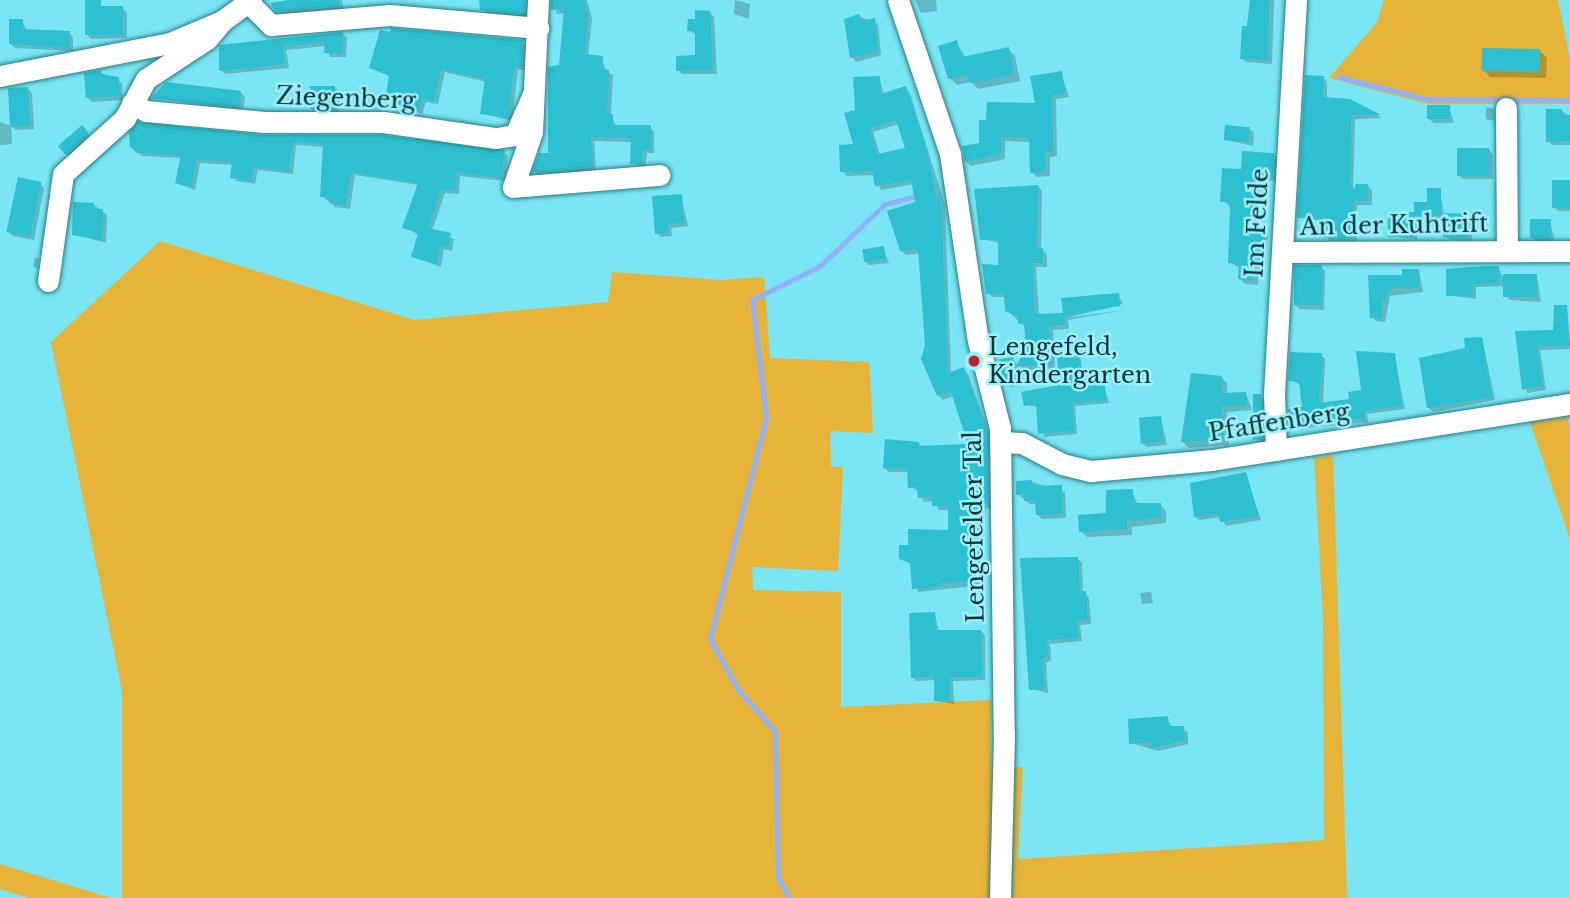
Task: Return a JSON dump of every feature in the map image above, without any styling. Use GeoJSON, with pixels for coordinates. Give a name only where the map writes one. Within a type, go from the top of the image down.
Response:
{"type":"FeatureCollection","features":[{"type":"Feature","properties":{"kind":"street","name":"Ziegenberg"},"geometry":{"type":"LineString","coordinates":[[538,0],[532,132],[513,187],[660,175]]}},
{"type":"Feature","properties":{"kind":"street","name":"Lengefelder Tal"},"geometry":{"type":"LineString","coordinates":[[898,0],[950,154],[978,341],[1001,442],[1004,734],[1000,898]]}},
{"type":"Feature","properties":{"kind":"street","name":"Im Felde"},"geometry":{"type":"LineString","coordinates":[[1276,450],[1282,252],[1296,0]]}},
{"type":"Feature","properties":{"kind":"street"},"geometry":{"type":"LineString","coordinates":[[48,281],[63,174],[125,118],[146,79],[207,39],[222,21],[249,1],[271,25],[390,15],[538,28]]}},
{"type":"Feature","properties":{"kind":"street"},"geometry":{"type":"LineString","coordinates":[[0,76],[154,48],[222,21]]}},
{"type":"Feature","properties":{"kind":"street","name":"Ziegenberg"},"geometry":{"type":"LineString","coordinates":[[132,103],[146,111],[264,122],[383,122],[496,138],[515,135],[533,94]]}},
{"type":"Feature","properties":{"kind":"street","name":"An der Kuhtrift"},"geometry":{"type":"LineString","coordinates":[[1506,108],[1507,250]]}},
{"type":"Feature","properties":{"kind":"street","name":"An der Kuhtrift"},"geometry":{"type":"LineString","coordinates":[[1282,252],[1570,251]]}},
{"type":"Feature","properties":{"kind":"street","name":"Pfaffenberg"},"geometry":{"type":"LineString","coordinates":[[1001,442],[1024,443],[1086,471],[1276,450],[1570,404]]}},
{"type":"Feature","properties":{"kind":"shaded area"},"geometry":{"type":"Polygon","coordinates":[[[1384,0],[1558,0],[1570,59],[1570,104],[1428,104],[1329,78],[1377,22],[1384,0]]]}},
{"type":"Feature","properties":{"kind":"shaded area"},"geometry":{"type":"Polygon","coordinates":[[[160,241],[414,320],[608,302],[612,272],[722,280],[764,277],[770,358],[869,362],[873,433],[830,431],[831,467],[843,467],[838,571],[752,567],[753,590],[841,592],[841,707],[991,700],[991,769],[1023,767],[1018,859],[1324,840],[1323,619],[1314,458],[1333,455],[1347,898],[122,898],[122,691],[51,342],[160,241]]]}},
{"type":"Feature","properties":{"kind":"shaded area"},"geometry":{"type":"Polygon","coordinates":[[[1567,417],[1570,427],[1570,539],[1530,422],[1567,417]]]}},
{"type":"Feature","properties":{"kind":"shaded area"},"geometry":{"type":"Polygon","coordinates":[[[0,864],[111,898],[29,898],[0,889],[0,864]]]}},
{"type":"Feature","properties":{"kind":"building"},"geometry":{"type":"Polygon","coordinates":[[[85,0],[101,0],[101,6],[123,6],[123,35],[85,35],[85,0]]]}},
{"type":"Feature","properties":{"kind":"building"},"geometry":{"type":"Polygon","coordinates":[[[287,0],[338,0],[339,6],[276,11],[272,7],[271,3],[287,0]]]}},
{"type":"Feature","properties":{"kind":"building"},"geometry":{"type":"Polygon","coordinates":[[[479,0],[525,0],[524,14],[480,10],[479,0]]]}},
{"type":"Feature","properties":{"kind":"building"},"geometry":{"type":"Polygon","coordinates":[[[551,0],[564,0],[565,8],[565,0],[584,0],[588,14],[585,54],[603,56],[602,69],[609,70],[607,113],[613,114],[613,125],[651,125],[651,150],[643,150],[641,163],[630,164],[631,138],[591,137],[593,167],[532,172],[539,153],[548,153],[548,67],[559,65],[564,9],[551,10],[551,0]]]}},
{"type":"Feature","properties":{"kind":"building"},"geometry":{"type":"Polygon","coordinates":[[[1250,0],[1269,0],[1268,60],[1240,59],[1242,26],[1247,26],[1250,0]]]}},
{"type":"Feature","properties":{"kind":"building"},"geometry":{"type":"Polygon","coordinates":[[[695,10],[710,11],[713,70],[676,71],[676,56],[695,55],[695,31],[687,31],[688,19],[695,19],[695,10]]]}},
{"type":"Feature","properties":{"kind":"building"},"geometry":{"type":"Polygon","coordinates":[[[859,14],[861,21],[875,18],[878,51],[850,58],[844,19],[859,14]]]}},
{"type":"Feature","properties":{"kind":"building"},"geometry":{"type":"Polygon","coordinates":[[[9,19],[23,19],[23,29],[70,31],[69,48],[9,44],[9,19]]]}},
{"type":"Feature","properties":{"kind":"building"},"geometry":{"type":"Polygon","coordinates":[[[391,28],[523,40],[521,67],[514,67],[508,118],[480,114],[485,79],[441,69],[434,101],[422,99],[419,111],[396,104],[398,96],[386,94],[389,75],[369,68],[380,30],[390,32],[391,28]]]}},
{"type":"Feature","properties":{"kind":"building"},"geometry":{"type":"Polygon","coordinates":[[[343,32],[342,54],[324,53],[325,42],[283,46],[285,64],[219,71],[219,45],[343,32]]]}},
{"type":"Feature","properties":{"kind":"building"},"geometry":{"type":"Polygon","coordinates":[[[957,40],[962,57],[1009,47],[1014,74],[969,83],[968,75],[948,79],[938,46],[957,40]]]}},
{"type":"Feature","properties":{"kind":"building"},"geometry":{"type":"Polygon","coordinates":[[[1482,48],[1540,49],[1540,72],[1482,71],[1482,48]]]}},
{"type":"Feature","properties":{"kind":"building"},"geometry":{"type":"Polygon","coordinates":[[[101,70],[101,74],[119,77],[120,96],[86,98],[84,73],[101,70]]]}},
{"type":"Feature","properties":{"kind":"building"},"geometry":{"type":"Polygon","coordinates":[[[1062,71],[1065,93],[1052,95],[1053,152],[1045,152],[1046,171],[1030,173],[1029,138],[1001,137],[1001,154],[965,162],[962,146],[979,143],[979,120],[986,120],[987,102],[1035,103],[1030,76],[1062,71]]]}},
{"type":"Feature","properties":{"kind":"building"},"geometry":{"type":"Polygon","coordinates":[[[1305,75],[1324,76],[1323,97],[1350,99],[1381,115],[1351,115],[1350,184],[1354,189],[1356,184],[1368,184],[1368,201],[1354,201],[1353,238],[1323,238],[1323,219],[1297,218],[1305,75]]]}},
{"type":"Feature","properties":{"kind":"building"},"geometry":{"type":"Polygon","coordinates":[[[880,76],[881,94],[906,86],[925,143],[937,199],[941,199],[948,373],[964,367],[987,433],[988,504],[977,505],[979,581],[940,583],[941,587],[912,589],[910,563],[899,559],[899,545],[908,545],[908,529],[948,530],[948,506],[932,506],[932,497],[918,498],[917,487],[908,488],[907,469],[883,468],[885,439],[919,442],[919,446],[968,444],[951,392],[937,396],[921,359],[925,345],[918,249],[900,251],[887,211],[915,202],[911,180],[875,186],[872,171],[840,172],[839,145],[853,144],[844,113],[855,110],[853,77],[880,76]],[[896,120],[870,128],[877,154],[905,148],[896,120]]]}},
{"type":"Feature","properties":{"kind":"building"},"geometry":{"type":"Polygon","coordinates":[[[166,82],[241,91],[239,107],[151,98],[166,82]]]}},
{"type":"Feature","properties":{"kind":"building"},"geometry":{"type":"Polygon","coordinates":[[[310,86],[335,86],[335,109],[310,109],[310,86]]]}},
{"type":"Feature","properties":{"kind":"building"},"geometry":{"type":"Polygon","coordinates":[[[28,87],[30,126],[10,127],[8,88],[28,87]]]}},
{"type":"Feature","properties":{"kind":"building"},"geometry":{"type":"Polygon","coordinates":[[[1427,105],[1450,105],[1450,119],[1427,119],[1427,105]]]}},
{"type":"Feature","properties":{"kind":"building"},"geometry":{"type":"Polygon","coordinates":[[[1546,109],[1562,109],[1562,115],[1570,115],[1570,141],[1546,142],[1546,109]]]}},
{"type":"Feature","properties":{"kind":"building"},"geometry":{"type":"Polygon","coordinates":[[[138,122],[263,135],[382,135],[505,150],[501,178],[457,172],[455,190],[441,189],[428,228],[451,233],[448,247],[440,246],[437,264],[411,257],[418,233],[402,228],[418,183],[351,172],[346,205],[329,203],[330,198],[320,197],[323,144],[293,142],[289,171],[254,167],[251,181],[230,178],[232,162],[196,159],[191,187],[175,183],[181,155],[137,153],[130,147],[129,132],[138,122]]]}},
{"type":"Feature","properties":{"kind":"building"},"geometry":{"type":"Polygon","coordinates":[[[82,125],[89,133],[65,154],[58,146],[82,125]]]}},
{"type":"Feature","properties":{"kind":"building"},"geometry":{"type":"Polygon","coordinates":[[[1225,125],[1250,127],[1249,142],[1224,140],[1225,125]]]}},
{"type":"Feature","properties":{"kind":"building"},"geometry":{"type":"Polygon","coordinates":[[[1457,148],[1489,148],[1489,176],[1457,176],[1457,148]]]}},
{"type":"Feature","properties":{"kind":"building"},"geometry":{"type":"Polygon","coordinates":[[[1242,151],[1274,153],[1273,177],[1255,176],[1253,226],[1264,227],[1261,265],[1255,265],[1253,281],[1238,279],[1239,264],[1228,263],[1230,210],[1228,202],[1220,202],[1222,168],[1241,169],[1242,151]]]}},
{"type":"Feature","properties":{"kind":"building"},"geometry":{"type":"Polygon","coordinates":[[[18,177],[41,182],[30,237],[6,232],[18,177]]]}},
{"type":"Feature","properties":{"kind":"building"},"geometry":{"type":"Polygon","coordinates":[[[1552,180],[1570,180],[1570,208],[1552,208],[1552,180]]]}},
{"type":"Feature","properties":{"kind":"building"},"geometry":{"type":"Polygon","coordinates":[[[1038,185],[1037,248],[1043,248],[1043,263],[1032,263],[1035,314],[1063,313],[1061,298],[1119,293],[1120,306],[1065,316],[1065,325],[1049,326],[1051,364],[1016,366],[1026,348],[1024,323],[1018,324],[1018,316],[1005,311],[1004,293],[986,294],[982,264],[998,265],[998,239],[980,240],[974,189],[1038,185]]]}},
{"type":"Feature","properties":{"kind":"building"},"geometry":{"type":"Polygon","coordinates":[[[1427,188],[1441,188],[1441,216],[1414,216],[1414,237],[1388,237],[1388,212],[1414,212],[1414,202],[1427,202],[1427,188]]]}},
{"type":"Feature","properties":{"kind":"building"},"geometry":{"type":"Polygon","coordinates":[[[682,194],[684,223],[668,224],[669,233],[655,234],[652,196],[682,194]]]}},
{"type":"Feature","properties":{"kind":"building"},"geometry":{"type":"Polygon","coordinates":[[[73,202],[94,203],[93,208],[103,209],[102,240],[72,235],[73,202]]]}},
{"type":"Feature","properties":{"kind":"building"},"geometry":{"type":"Polygon","coordinates":[[[1444,213],[1468,214],[1467,238],[1443,237],[1444,213]]]}},
{"type":"Feature","properties":{"kind":"building"},"geometry":{"type":"Polygon","coordinates":[[[1530,219],[1551,219],[1551,238],[1530,238],[1530,219]]]}},
{"type":"Feature","properties":{"kind":"building"},"geometry":{"type":"Polygon","coordinates":[[[884,246],[886,259],[864,262],[862,249],[884,246]]]}},
{"type":"Feature","properties":{"kind":"building"},"geometry":{"type":"Polygon","coordinates":[[[1294,265],[1322,265],[1322,305],[1294,305],[1294,265]]]}},
{"type":"Feature","properties":{"kind":"building"},"geometry":{"type":"Polygon","coordinates":[[[1499,266],[1499,283],[1473,284],[1473,296],[1446,296],[1446,269],[1499,266]]]}},
{"type":"Feature","properties":{"kind":"building"},"geometry":{"type":"Polygon","coordinates":[[[1402,269],[1419,269],[1419,288],[1393,288],[1386,293],[1388,300],[1382,300],[1382,318],[1370,318],[1368,275],[1402,275],[1402,269]]]}},
{"type":"Feature","properties":{"kind":"building"},"geometry":{"type":"Polygon","coordinates":[[[1503,274],[1537,274],[1537,297],[1503,297],[1503,274]]]}},
{"type":"Feature","properties":{"kind":"building"},"geometry":{"type":"Polygon","coordinates":[[[1554,305],[1567,305],[1570,346],[1537,346],[1543,386],[1522,390],[1515,331],[1553,330],[1554,305]]]}},
{"type":"Feature","properties":{"kind":"building"},"geometry":{"type":"Polygon","coordinates":[[[1482,337],[1492,397],[1427,408],[1419,358],[1465,348],[1464,338],[1482,337]]]}},
{"type":"Feature","properties":{"kind":"building"},"geometry":{"type":"Polygon","coordinates":[[[1356,351],[1395,353],[1402,405],[1364,411],[1365,418],[1290,426],[1288,409],[1302,407],[1299,382],[1288,381],[1290,352],[1322,353],[1319,403],[1349,399],[1348,392],[1361,390],[1356,351]]]}},
{"type":"Feature","properties":{"kind":"building"},"geometry":{"type":"Polygon","coordinates":[[[1080,354],[1082,386],[1105,384],[1106,400],[1072,403],[1074,431],[1038,434],[1036,403],[1024,406],[1021,392],[1059,385],[1057,355],[1080,354]]]}},
{"type":"Feature","properties":{"kind":"building"},"geometry":{"type":"Polygon","coordinates":[[[1013,357],[1017,381],[1003,383],[999,359],[1013,357]]]}},
{"type":"Feature","properties":{"kind":"building"},"geometry":{"type":"Polygon","coordinates":[[[1191,373],[1222,376],[1222,393],[1246,392],[1247,405],[1221,406],[1224,439],[1181,442],[1191,373]]]}},
{"type":"Feature","properties":{"kind":"building"},"geometry":{"type":"Polygon","coordinates":[[[1253,394],[1261,394],[1262,438],[1253,440],[1253,394]]]}},
{"type":"Feature","properties":{"kind":"building"},"geometry":{"type":"Polygon","coordinates":[[[1161,416],[1163,442],[1141,443],[1139,418],[1161,416]]]}},
{"type":"Feature","properties":{"kind":"building"},"geometry":{"type":"Polygon","coordinates":[[[1246,472],[1259,516],[1220,522],[1218,513],[1194,517],[1190,483],[1246,472]]]}},
{"type":"Feature","properties":{"kind":"building"},"geometry":{"type":"Polygon","coordinates":[[[1032,480],[1033,486],[1062,485],[1062,514],[1036,515],[1035,501],[1024,501],[1024,494],[1016,495],[1016,481],[1032,480]]]}},
{"type":"Feature","properties":{"kind":"building"},"geometry":{"type":"Polygon","coordinates":[[[1133,489],[1133,503],[1161,503],[1161,517],[1127,521],[1127,529],[1079,532],[1078,515],[1106,513],[1106,490],[1133,489]]]}},
{"type":"Feature","properties":{"kind":"building"},"geometry":{"type":"Polygon","coordinates":[[[1078,557],[1080,592],[1086,591],[1088,620],[1077,621],[1078,638],[1047,640],[1048,655],[1042,659],[1045,689],[1029,690],[1020,558],[1078,557]]]}},
{"type":"Feature","properties":{"kind":"building"},"geometry":{"type":"Polygon","coordinates":[[[935,612],[936,630],[981,630],[982,677],[950,677],[950,701],[934,701],[934,676],[911,678],[909,613],[935,612]]]}},
{"type":"Feature","properties":{"kind":"building"},"geometry":{"type":"Polygon","coordinates":[[[1168,716],[1169,726],[1184,726],[1185,740],[1152,748],[1152,742],[1129,744],[1128,719],[1168,716]]]}},
{"type":"Feature","properties":{"kind":"waterway"},"geometry":{"type":"LineString","coordinates":[[1339,77],[1427,99],[1570,100]]}},
{"type":"Feature","properties":{"kind":"waterway"},"geometry":{"type":"LineString","coordinates":[[789,898],[778,878],[775,731],[738,690],[710,639],[766,417],[752,300],[820,266],[885,204],[920,195]]}},
{"type":"Feature","properties":{"kind":"place","name":"Lengefeld, Kindergarten"},"geometry":{"type":"Point","coordinates":[974,361]}}]}
